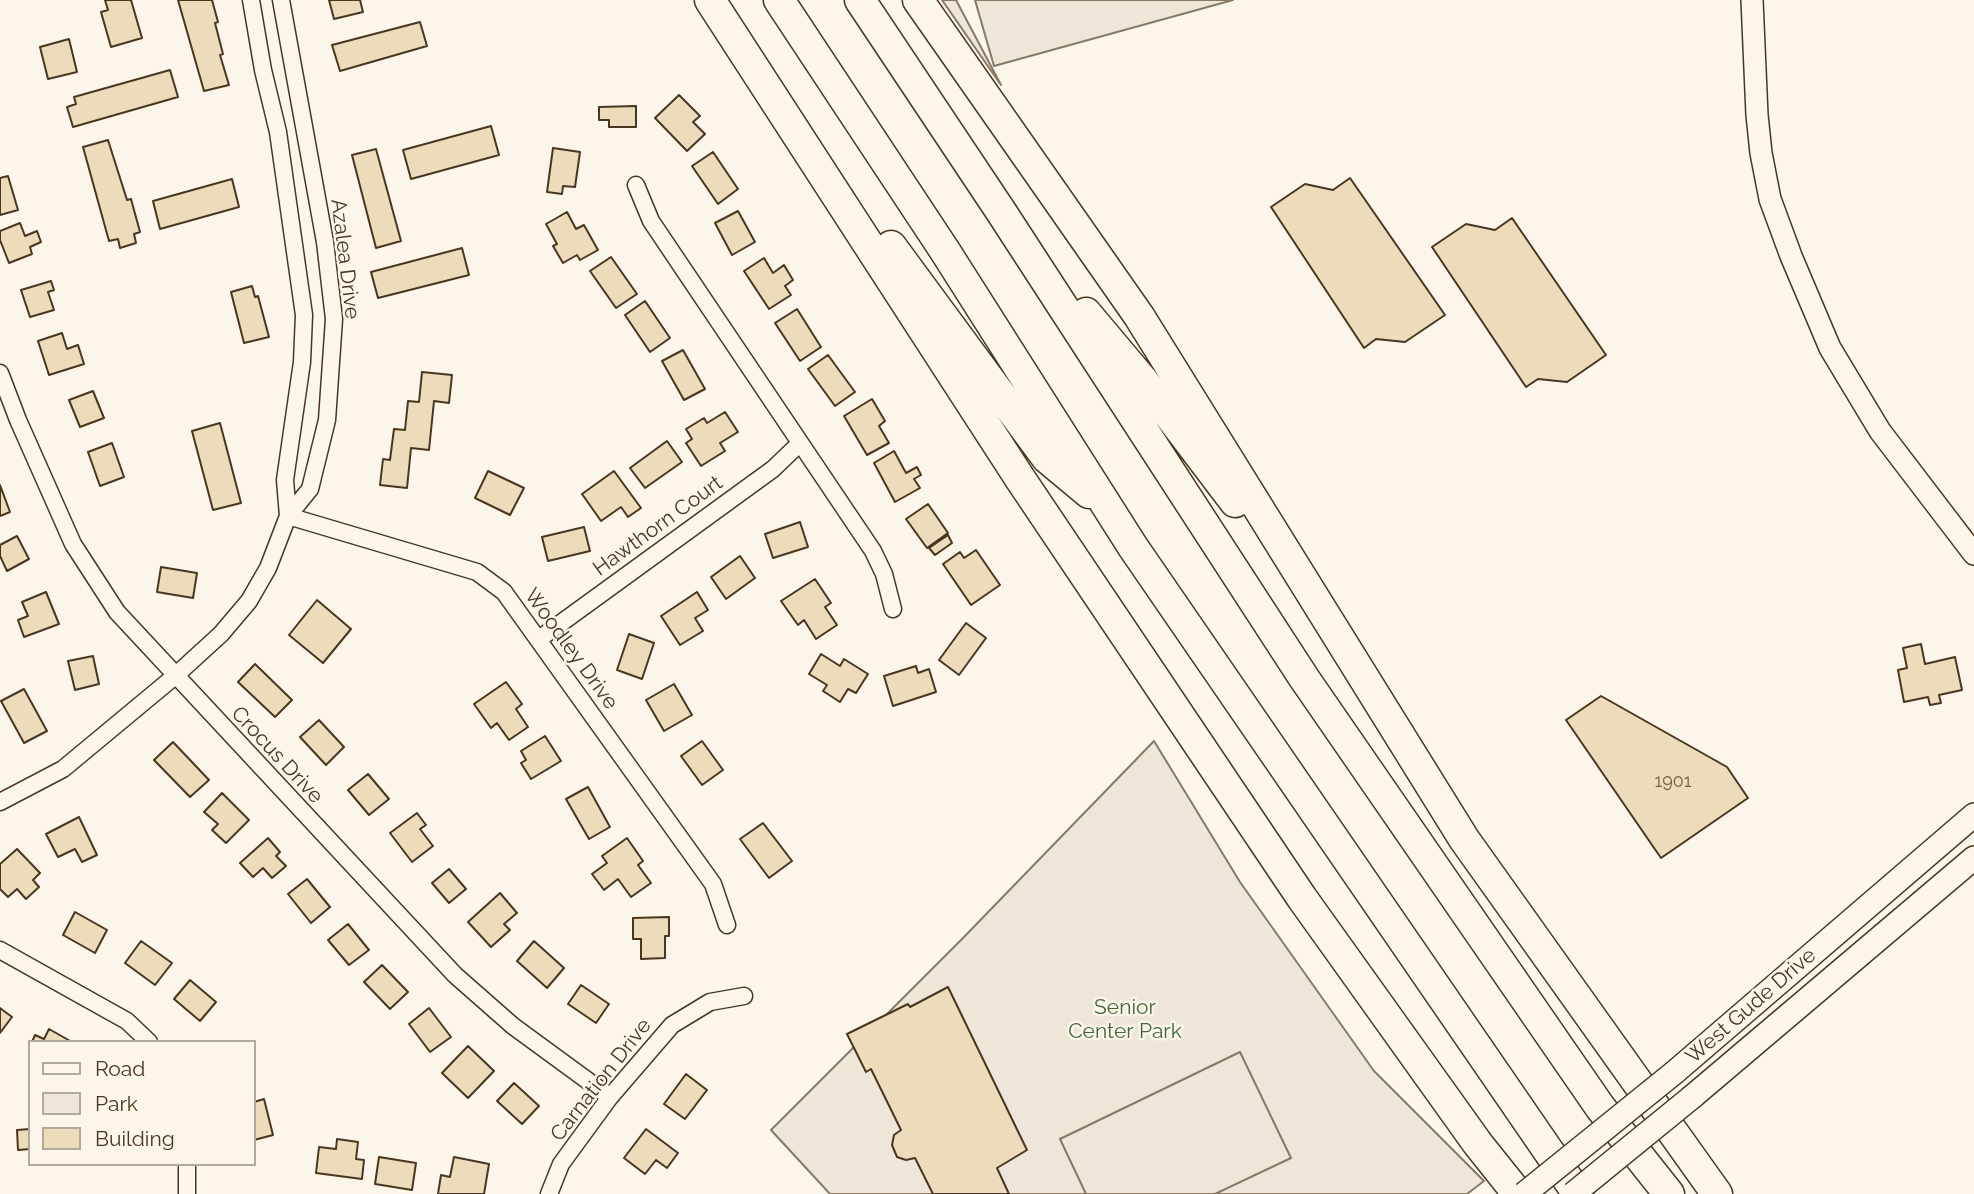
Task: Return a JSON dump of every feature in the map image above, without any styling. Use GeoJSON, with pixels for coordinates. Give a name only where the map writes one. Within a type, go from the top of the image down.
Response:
{"type":"FeatureCollection","features":[{"type":"Feature","properties":{"kind":"highway"},"geometry":{"type":"LineString","coordinates":[[779,0],[1141,559],[1576,1194]]}},
{"type":"Feature","properties":{"kind":"highway"},"geometry":{"type":"LineString","coordinates":[[860,0],[1002,213],[1304,678],[1600,1107],[1669,1194]]}},
{"type":"Feature","properties":{"kind":"highway"},"geometry":{"type":"LineString","coordinates":[[918,0],[1139,316],[1464,839],[1717,1194]]}},
{"type":"Feature","properties":{"kind":"highway"},"geometry":{"type":"LineString","coordinates":[[713,4],[1047,458],[1111,511]]}},
{"type":"Feature","properties":{"kind":"highway"},"geometry":{"type":"LineString","coordinates":[[713,4],[1021,480],[1302,898],[1478,1144],[1518,1194]]}},
{"type":"Feature","properties":{"kind":"highway"},"geometry":{"type":"LineString","coordinates":[[1002,213],[1144,382],[1341,641]]}},
{"type":"Feature","properties":{"kind":"main road","name":"West Gude Drive"},"geometry":{"type":"LineString","coordinates":[[1524,1194],[1675,1072],[1974,815]]}},
{"type":"Feature","properties":{"kind":"main road","name":"West Gude Drive"},"geometry":{"type":"LineString","coordinates":[[1576,1194],[1974,858]]}},
{"type":"Feature","properties":{"kind":"street","name":"Azalea Drive"},"geometry":{"type":"LineString","coordinates":[[251,0],[263,70],[278,132],[304,315],[302,362],[285,480],[288,516]]}},
{"type":"Feature","properties":{"kind":"street","name":"Azalea Drive"},"geometry":{"type":"LineString","coordinates":[[0,802],[63,769],[221,634],[249,601],[268,568],[288,516],[310,489],[327,421],[334,319],[325,242],[281,0]]}},
{"type":"Feature","properties":{"kind":"street"},"geometry":{"type":"LineString","coordinates":[[1752,0],[1761,153],[1770,199],[1791,256],[1830,348],[1880,431],[1974,554]]}},
{"type":"Feature","properties":{"kind":"street"},"geometry":{"type":"LineString","coordinates":[[636,185],[651,221],[873,551],[884,574],[893,608]]}},
{"type":"Feature","properties":{"kind":"street","name":"Crocus Drive"},"geometry":{"type":"LineString","coordinates":[[0,373],[73,544],[117,612],[455,975],[513,1026],[610,1097]]}},
{"type":"Feature","properties":{"kind":"street","name":"Hawthorn Court"},"geometry":{"type":"LineString","coordinates":[[539,639],[773,469],[799,444]]}},
{"type":"Feature","properties":{"kind":"street","name":"Woodley Drive"},"geometry":{"type":"LineString","coordinates":[[288,516],[477,572],[504,592],[713,884],[727,925]]}},
{"type":"Feature","properties":{"kind":"street"},"geometry":{"type":"LineString","coordinates":[[0,950],[127,1021],[147,1040]]}},
{"type":"Feature","properties":{"kind":"street","name":"Carnation Drive"},"geometry":{"type":"LineString","coordinates":[[549,1194],[561,1164],[610,1097],[672,1025],[710,1002],[744,996]]}},
{"type":"Feature","properties":{"kind":"street"},"geometry":{"type":"LineString","coordinates":[[187,1166],[187,1194]]}},
{"type":"Feature","properties":{"kind":"green space"},"geometry":{"type":"Polygon","coordinates":[[[942,0],[956,0],[1001,85],[942,0]]]}},
{"type":"Feature","properties":{"kind":"green space","name":"Senior Center Park"},"geometry":{"type":"Polygon","coordinates":[[[1154,741],[1240,882],[1374,1071],[1484,1181],[1467,1194],[830,1194],[771,1130],[963,938],[1154,741]]]}},
{"type":"Feature","properties":{"kind":"shaded area"},"geometry":{"type":"Polygon","coordinates":[[[975,0],[1233,0],[994,66],[975,0]]]}},
{"type":"Feature","properties":{"kind":"shaded area"},"geometry":{"type":"Polygon","coordinates":[[[1240,1052],[1291,1158],[1215,1194],[1086,1194],[1060,1139],[1240,1052]]]}},
{"type":"Feature","properties":{"kind":"building"},"geometry":{"type":"Polygon","coordinates":[[[105,0],[131,0],[142,38],[111,47],[101,12],[108,10],[105,0]]]}},
{"type":"Feature","properties":{"kind":"building"},"geometry":{"type":"Polygon","coordinates":[[[178,0],[212,0],[223,54],[220,55],[229,85],[204,91],[178,0]]]}},
{"type":"Feature","properties":{"kind":"building"},"geometry":{"type":"Polygon","coordinates":[[[329,0],[360,0],[363,12],[334,19],[329,0]]]}},
{"type":"Feature","properties":{"kind":"building"},"geometry":{"type":"Polygon","coordinates":[[[420,22],[427,46],[340,71],[332,45],[420,22]]]}},
{"type":"Feature","properties":{"kind":"building"},"geometry":{"type":"Polygon","coordinates":[[[69,39],[77,72],[48,79],[40,47],[69,39]]]}},
{"type":"Feature","properties":{"kind":"building"},"geometry":{"type":"Polygon","coordinates":[[[170,70],[178,97],[73,127],[67,107],[76,104],[74,97],[170,70]]]}},
{"type":"Feature","properties":{"kind":"building"},"geometry":{"type":"Polygon","coordinates":[[[679,95],[700,116],[693,122],[705,134],[687,151],[655,118],[679,95]]]}},
{"type":"Feature","properties":{"kind":"building"},"geometry":{"type":"Polygon","coordinates":[[[636,106],[636,127],[609,127],[609,120],[599,120],[599,107],[636,106]]]}},
{"type":"Feature","properties":{"kind":"building"},"geometry":{"type":"Polygon","coordinates":[[[491,126],[499,155],[411,179],[403,150],[491,126]]]}},
{"type":"Feature","properties":{"kind":"building"},"geometry":{"type":"Polygon","coordinates":[[[108,140],[127,200],[131,199],[140,232],[134,234],[136,243],[120,248],[118,239],[109,241],[83,147],[108,140]]]}},
{"type":"Feature","properties":{"kind":"building"},"geometry":{"type":"Polygon","coordinates":[[[553,148],[580,152],[575,187],[563,186],[562,194],[547,192],[553,148]]]}},
{"type":"Feature","properties":{"kind":"building"},"geometry":{"type":"Polygon","coordinates":[[[376,149],[401,241],[376,248],[352,155],[376,149]]]}},
{"type":"Feature","properties":{"kind":"building"},"geometry":{"type":"Polygon","coordinates":[[[713,152],[738,189],[718,204],[692,166],[713,152]]]}},
{"type":"Feature","properties":{"kind":"building"},"geometry":{"type":"Polygon","coordinates":[[[8,176],[18,210],[0,215],[0,178],[8,176]]]}},
{"type":"Feature","properties":{"kind":"building"},"geometry":{"type":"Polygon","coordinates":[[[1350,178],[1445,315],[1405,342],[1376,339],[1364,348],[1271,207],[1305,184],[1333,190],[1350,178]]]}},
{"type":"Feature","properties":{"kind":"building"},"geometry":{"type":"Polygon","coordinates":[[[232,179],[239,207],[160,229],[153,201],[232,179]]]}},
{"type":"Feature","properties":{"kind":"building"},"geometry":{"type":"Polygon","coordinates":[[[738,211],[755,242],[732,255],[715,223],[738,211]]]}},
{"type":"Feature","properties":{"kind":"building"},"geometry":{"type":"Polygon","coordinates":[[[567,212],[576,229],[584,225],[598,250],[580,260],[577,255],[563,263],[553,246],[557,244],[546,224],[567,212]]]}},
{"type":"Feature","properties":{"kind":"building"},"geometry":{"type":"Polygon","coordinates":[[[1512,218],[1606,355],[1567,382],[1538,379],[1526,387],[1432,247],[1466,224],[1495,230],[1512,218]]]}},
{"type":"Feature","properties":{"kind":"building"},"geometry":{"type":"Polygon","coordinates":[[[20,223],[25,236],[37,231],[41,242],[30,247],[32,254],[9,263],[0,240],[0,231],[20,223]]]}},
{"type":"Feature","properties":{"kind":"building"},"geometry":{"type":"Polygon","coordinates":[[[462,248],[469,275],[378,298],[371,272],[462,248]]]}},
{"type":"Feature","properties":{"kind":"building"},"geometry":{"type":"Polygon","coordinates":[[[611,257],[637,294],[616,308],[590,271],[611,257]]]}},
{"type":"Feature","properties":{"kind":"building"},"geometry":{"type":"Polygon","coordinates":[[[764,258],[773,273],[784,265],[793,280],[785,286],[791,295],[769,309],[744,271],[764,258]]]}},
{"type":"Feature","properties":{"kind":"building"},"geometry":{"type":"Polygon","coordinates":[[[51,281],[54,290],[48,292],[54,310],[30,317],[21,290],[51,281]]]}},
{"type":"Feature","properties":{"kind":"building"},"geometry":{"type":"Polygon","coordinates":[[[252,286],[255,297],[258,296],[269,337],[244,343],[231,292],[252,286]]]}},
{"type":"Feature","properties":{"kind":"building"},"geometry":{"type":"Polygon","coordinates":[[[645,301],[670,338],[650,352],[625,315],[645,301]]]}},
{"type":"Feature","properties":{"kind":"building"},"geometry":{"type":"Polygon","coordinates":[[[797,309],[821,347],[800,361],[775,323],[797,309]]]}},
{"type":"Feature","properties":{"kind":"building"},"geometry":{"type":"Polygon","coordinates":[[[62,333],[67,349],[78,345],[84,364],[49,375],[38,341],[62,333]]]}},
{"type":"Feature","properties":{"kind":"building"},"geometry":{"type":"Polygon","coordinates":[[[683,350],[705,389],[684,400],[662,361],[683,350]]]}},
{"type":"Feature","properties":{"kind":"building"},"geometry":{"type":"Polygon","coordinates":[[[828,355],[855,392],[835,406],[808,369],[828,355]]]}},
{"type":"Feature","properties":{"kind":"building"},"geometry":{"type":"Polygon","coordinates":[[[422,372],[452,375],[449,403],[434,401],[429,450],[411,448],[407,488],[380,485],[383,459],[390,460],[394,429],[405,430],[408,401],[419,402],[422,372]]]}},
{"type":"Feature","properties":{"kind":"building"},"geometry":{"type":"Polygon","coordinates":[[[93,391],[104,418],[80,427],[69,400],[93,391]]]}},
{"type":"Feature","properties":{"kind":"building"},"geometry":{"type":"Polygon","coordinates":[[[872,399],[885,421],[879,426],[889,443],[867,455],[844,416],[872,399]]]}},
{"type":"Feature","properties":{"kind":"building"},"geometry":{"type":"Polygon","coordinates":[[[725,412],[738,432],[720,443],[725,451],[701,466],[686,443],[692,439],[686,429],[704,418],[707,423],[725,412]]]}},
{"type":"Feature","properties":{"kind":"building"},"geometry":{"type":"Polygon","coordinates":[[[220,423],[241,503],[213,510],[192,431],[220,423]]]}},
{"type":"Feature","properties":{"kind":"building"},"geometry":{"type":"Polygon","coordinates":[[[667,441],[682,462],[645,488],[630,468],[667,441]]]}},
{"type":"Feature","properties":{"kind":"building"},"geometry":{"type":"Polygon","coordinates":[[[112,443],[124,477],[100,486],[88,452],[112,443]]]}},
{"type":"Feature","properties":{"kind":"building"},"geometry":{"type":"Polygon","coordinates":[[[894,451],[906,473],[917,467],[921,475],[914,479],[920,488],[895,502],[874,463],[894,451]]]}},
{"type":"Feature","properties":{"kind":"building"},"geometry":{"type":"Polygon","coordinates":[[[488,471],[524,488],[510,515],[475,498],[488,471]]]}},
{"type":"Feature","properties":{"kind":"building"},"geometry":{"type":"Polygon","coordinates":[[[614,471],[641,508],[628,517],[621,507],[601,521],[582,494],[614,471]]]}},
{"type":"Feature","properties":{"kind":"building"},"geometry":{"type":"Polygon","coordinates":[[[0,485],[10,512],[0,516],[0,485]]]}},
{"type":"Feature","properties":{"kind":"building"},"geometry":{"type":"Polygon","coordinates":[[[928,504],[948,533],[927,548],[906,519],[928,504]]]}},
{"type":"Feature","properties":{"kind":"building"},"geometry":{"type":"Polygon","coordinates":[[[800,522],[808,547],[773,558],[765,534],[800,522]]]}},
{"type":"Feature","properties":{"kind":"building"},"geometry":{"type":"Polygon","coordinates":[[[584,527],[590,551],[548,561],[542,537],[584,527]]]}},
{"type":"Feature","properties":{"kind":"building"},"geometry":{"type":"Polygon","coordinates":[[[948,535],[952,543],[935,555],[929,548],[948,535]]]}},
{"type":"Feature","properties":{"kind":"building"},"geometry":{"type":"Polygon","coordinates":[[[17,536],[29,559],[7,571],[0,556],[0,545],[17,536]]]}},
{"type":"Feature","properties":{"kind":"building"},"geometry":{"type":"Polygon","coordinates":[[[976,550],[1000,585],[971,605],[943,564],[960,552],[964,558],[976,550]]]}},
{"type":"Feature","properties":{"kind":"building"},"geometry":{"type":"Polygon","coordinates":[[[740,556],[755,578],[726,599],[711,577],[740,556]]]}},
{"type":"Feature","properties":{"kind":"building"},"geometry":{"type":"Polygon","coordinates":[[[161,567],[197,573],[193,598],[157,592],[161,567]]]}},
{"type":"Feature","properties":{"kind":"building"},"geometry":{"type":"Polygon","coordinates":[[[815,579],[831,603],[825,607],[837,625],[816,639],[804,620],[798,625],[781,601],[815,579]]]}},
{"type":"Feature","properties":{"kind":"building"},"geometry":{"type":"Polygon","coordinates":[[[46,592],[59,624],[24,637],[18,620],[28,616],[22,602],[46,592]]]}},
{"type":"Feature","properties":{"kind":"building"},"geometry":{"type":"Polygon","coordinates":[[[697,592],[708,610],[695,618],[703,631],[680,645],[661,616],[697,592]]]}},
{"type":"Feature","properties":{"kind":"building"},"geometry":{"type":"Polygon","coordinates":[[[317,600],[351,629],[323,663],[289,635],[317,600]]]}},
{"type":"Feature","properties":{"kind":"building"},"geometry":{"type":"Polygon","coordinates":[[[966,623],[986,638],[959,675],[939,660],[966,623]]]}},
{"type":"Feature","properties":{"kind":"building"},"geometry":{"type":"Polygon","coordinates":[[[629,634],[654,643],[642,679],[617,670],[629,634]]]}},
{"type":"Feature","properties":{"kind":"building"},"geometry":{"type":"Polygon","coordinates":[[[1921,644],[1925,664],[1955,657],[1962,690],[1939,695],[1941,703],[1930,705],[1928,697],[1904,702],[1898,670],[1907,668],[1903,648],[1921,644]]]}},
{"type":"Feature","properties":{"kind":"building"},"geometry":{"type":"Polygon","coordinates":[[[821,654],[840,666],[844,659],[868,674],[856,693],[848,689],[840,702],[823,691],[827,685],[809,674],[821,654]]]}},
{"type":"Feature","properties":{"kind":"building"},"geometry":{"type":"Polygon","coordinates":[[[93,656],[99,684],[75,690],[68,661],[93,656]]]}},
{"type":"Feature","properties":{"kind":"building"},"geometry":{"type":"Polygon","coordinates":[[[255,664],[292,700],[275,717],[238,682],[255,664]]]}},
{"type":"Feature","properties":{"kind":"building"},"geometry":{"type":"Polygon","coordinates":[[[916,666],[918,673],[929,669],[936,692],[893,706],[884,676],[916,666]]]}},
{"type":"Feature","properties":{"kind":"building"},"geometry":{"type":"Polygon","coordinates":[[[506,682],[522,704],[516,709],[528,727],[509,740],[497,723],[491,728],[474,704],[506,682]]]}},
{"type":"Feature","properties":{"kind":"building"},"geometry":{"type":"Polygon","coordinates":[[[674,684],[692,715],[664,731],[646,700],[674,684]]]}},
{"type":"Feature","properties":{"kind":"building"},"geometry":{"type":"Polygon","coordinates":[[[24,689],[47,731],[24,743],[1,701],[24,689]]]}},
{"type":"Feature","properties":{"kind":"building"},"geometry":{"type":"Polygon","coordinates":[[[1601,696],[1727,767],[1748,798],[1661,858],[1566,720],[1601,696]]]}},
{"type":"Feature","properties":{"kind":"building"},"geometry":{"type":"Polygon","coordinates":[[[319,720],[344,747],[326,765],[300,737],[319,720]]]}},
{"type":"Feature","properties":{"kind":"building"},"geometry":{"type":"Polygon","coordinates":[[[545,736],[561,761],[531,779],[521,763],[526,760],[521,751],[545,736]]]}},
{"type":"Feature","properties":{"kind":"building"},"geometry":{"type":"Polygon","coordinates":[[[702,741],[723,770],[702,785],[681,756],[702,741]]]}},
{"type":"Feature","properties":{"kind":"building"},"geometry":{"type":"Polygon","coordinates":[[[173,742],[209,780],[190,797],[154,760],[173,742]]]}},
{"type":"Feature","properties":{"kind":"building"},"geometry":{"type":"Polygon","coordinates":[[[368,774],[389,799],[369,815],[348,790],[368,774]]]}},
{"type":"Feature","properties":{"kind":"building"},"geometry":{"type":"Polygon","coordinates":[[[588,787],[610,827],[589,839],[566,799],[588,787]]]}},
{"type":"Feature","properties":{"kind":"building"},"geometry":{"type":"Polygon","coordinates":[[[222,793],[249,820],[226,843],[212,830],[218,824],[204,812],[222,793]]]}},
{"type":"Feature","properties":{"kind":"building"},"geometry":{"type":"Polygon","coordinates":[[[417,813],[426,825],[420,829],[433,846],[412,862],[390,833],[417,813]]]}},
{"type":"Feature","properties":{"kind":"building"},"geometry":{"type":"Polygon","coordinates":[[[79,817],[97,855],[82,862],[75,849],[58,857],[46,834],[79,817]]]}},
{"type":"Feature","properties":{"kind":"building"},"geometry":{"type":"Polygon","coordinates":[[[763,823],[792,861],[769,878],[740,839],[763,823]]]}},
{"type":"Feature","properties":{"kind":"building"},"geometry":{"type":"Polygon","coordinates":[[[268,838],[280,852],[276,856],[286,866],[272,878],[263,868],[253,877],[240,863],[268,838]]]}},
{"type":"Feature","properties":{"kind":"building"},"geometry":{"type":"Polygon","coordinates":[[[627,838],[643,861],[638,865],[651,883],[631,897],[618,879],[604,890],[592,874],[607,863],[602,856],[627,838]]]}},
{"type":"Feature","properties":{"kind":"building"},"geometry":{"type":"Polygon","coordinates":[[[17,849],[40,873],[33,880],[39,887],[26,899],[17,889],[8,897],[0,889],[0,864],[17,849]]]}},
{"type":"Feature","properties":{"kind":"building"},"geometry":{"type":"Polygon","coordinates":[[[449,869],[466,889],[449,903],[432,883],[449,869]]]}},
{"type":"Feature","properties":{"kind":"building"},"geometry":{"type":"Polygon","coordinates":[[[307,879],[330,907],[311,923],[288,894],[307,879]]]}},
{"type":"Feature","properties":{"kind":"building"},"geometry":{"type":"Polygon","coordinates":[[[500,893],[517,913],[504,924],[510,930],[491,947],[468,922],[500,893]]]}},
{"type":"Feature","properties":{"kind":"building"},"geometry":{"type":"Polygon","coordinates":[[[75,912],[107,930],[95,953],[63,935],[75,912]]]}},
{"type":"Feature","properties":{"kind":"building"},"geometry":{"type":"Polygon","coordinates":[[[669,917],[669,936],[665,936],[665,958],[641,959],[641,939],[633,939],[633,918],[669,917]]]}},
{"type":"Feature","properties":{"kind":"building"},"geometry":{"type":"Polygon","coordinates":[[[348,924],[369,950],[349,965],[328,940],[348,924]]]}},
{"type":"Feature","properties":{"kind":"building"},"geometry":{"type":"Polygon","coordinates":[[[141,941],[172,963],[155,985],[125,963],[141,941]]]}},
{"type":"Feature","properties":{"kind":"building"},"geometry":{"type":"Polygon","coordinates":[[[534,941],[564,968],[547,988],[517,961],[534,941]]]}},
{"type":"Feature","properties":{"kind":"building"},"geometry":{"type":"Polygon","coordinates":[[[382,965],[408,992],[390,1009],[364,982],[382,965]]]}},
{"type":"Feature","properties":{"kind":"building"},"geometry":{"type":"Polygon","coordinates":[[[190,980],[216,1002],[200,1021],[174,999],[190,980]]]}},
{"type":"Feature","properties":{"kind":"building"},"geometry":{"type":"Polygon","coordinates":[[[581,985],[609,1004],[596,1023],[568,1004],[581,985]]]}},
{"type":"Feature","properties":{"kind":"building"},"geometry":{"type":"Polygon","coordinates":[[[948,987],[1027,1150],[997,1168],[1009,1194],[933,1194],[915,1158],[906,1160],[897,1157],[892,1145],[894,1135],[901,1130],[871,1069],[866,1072],[847,1034],[908,1004],[910,1007],[948,987]]]}},
{"type":"Feature","properties":{"kind":"building"},"geometry":{"type":"Polygon","coordinates":[[[0,1008],[12,1017],[0,1033],[0,1008]]]}},
{"type":"Feature","properties":{"kind":"building"},"geometry":{"type":"Polygon","coordinates":[[[429,1008],[451,1037],[430,1052],[409,1024],[429,1008]]]}},
{"type":"Feature","properties":{"kind":"building"},"geometry":{"type":"Polygon","coordinates":[[[49,1029],[68,1040],[33,1040],[35,1035],[44,1039],[49,1029]]]}},
{"type":"Feature","properties":{"kind":"building"},"geometry":{"type":"Polygon","coordinates":[[[468,1046],[494,1071],[468,1098],[442,1073],[468,1046]]]}},
{"type":"Feature","properties":{"kind":"building"},"geometry":{"type":"Polygon","coordinates":[[[686,1074],[707,1090],[685,1119],[664,1104],[686,1074]]]}},
{"type":"Feature","properties":{"kind":"building"},"geometry":{"type":"Polygon","coordinates":[[[514,1083],[539,1106],[522,1124],[497,1101],[514,1083]]]}},
{"type":"Feature","properties":{"kind":"building"},"geometry":{"type":"Polygon","coordinates":[[[264,1099],[273,1135],[256,1139],[256,1101],[264,1099]]]}},
{"type":"Feature","properties":{"kind":"building"},"geometry":{"type":"Polygon","coordinates":[[[28,1129],[28,1149],[18,1150],[17,1130],[28,1129]]]}},
{"type":"Feature","properties":{"kind":"building"},"geometry":{"type":"Polygon","coordinates":[[[646,1129],[678,1153],[667,1168],[656,1160],[645,1174],[624,1158],[646,1129]]]}},
{"type":"Feature","properties":{"kind":"building"},"geometry":{"type":"Polygon","coordinates":[[[337,1139],[358,1142],[356,1159],[364,1160],[362,1179],[316,1173],[319,1147],[336,1149],[337,1139]]]}},
{"type":"Feature","properties":{"kind":"building"},"geometry":{"type":"Polygon","coordinates":[[[379,1157],[416,1163],[412,1190],[375,1184],[379,1157]]]}},
{"type":"Feature","properties":{"kind":"building"},"geometry":{"type":"Polygon","coordinates":[[[454,1157],[489,1164],[484,1194],[438,1194],[441,1175],[450,1177],[454,1157]]]}}]}
